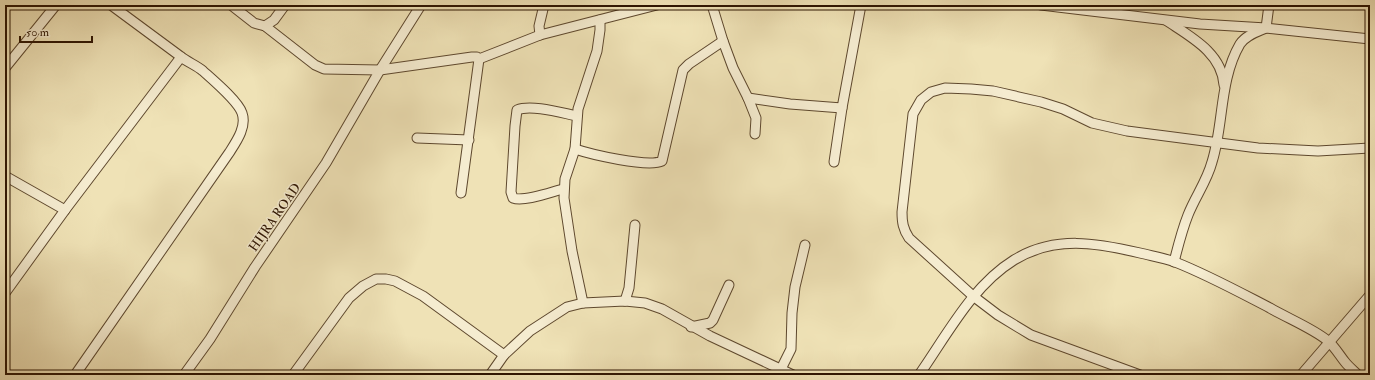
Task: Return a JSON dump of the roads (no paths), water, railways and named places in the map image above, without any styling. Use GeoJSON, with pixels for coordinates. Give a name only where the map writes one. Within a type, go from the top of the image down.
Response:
{"type":"FeatureCollection","features":[{"type":"Feature","properties":{"kind":"street"},"geometry":{"type":"LineString","coordinates":[[5,68],[56,5]]}},
{"type":"Feature","properties":{"kind":"street"},"geometry":{"type":"LineString","coordinates":[[75,375],[229,153],[240,133],[243,120],[242,113],[238,107],[202,70],[182,58],[111,5]]}},
{"type":"Feature","properties":{"kind":"street"},"geometry":{"type":"LineString","coordinates":[[231,5],[254,24],[265,26],[315,65],[324,69],[380,70],[472,57],[477,57],[479,59],[540,35],[657,5]]}},
{"type":"Feature","properties":{"kind":"street"},"geometry":{"type":"LineString","coordinates":[[265,26],[274,20],[285,5]]}},
{"type":"Feature","properties":{"kind":"street","name":"HIJRA ROAD"},"geometry":{"type":"LineString","coordinates":[[184,375],[326,163],[380,70],[421,5]]}},
{"type":"Feature","properties":{"kind":"street"},"geometry":{"type":"LineString","coordinates":[[540,35],[539,26],[544,5]]}},
{"type":"Feature","properties":{"kind":"street"},"geometry":{"type":"LineString","coordinates":[[712,5],[733,68],[756,118],[755,134]]}},
{"type":"Feature","properties":{"kind":"street"},"geometry":{"type":"LineString","coordinates":[[834,162],[842,108],[861,5]]}},
{"type":"Feature","properties":{"kind":"street"},"geometry":{"type":"LineString","coordinates":[[1041,5],[1200,24],[1266,28],[1370,39]]}},
{"type":"Feature","properties":{"kind":"street"},"geometry":{"type":"LineString","coordinates":[[1266,28],[1269,5]]}},
{"type":"Feature","properties":{"kind":"street"},"geometry":{"type":"LineString","coordinates":[[583,303],[572,251],[564,189],[565,179],[575,149],[577,116],[582,94],[597,51],[600,20]]}},
{"type":"Feature","properties":{"kind":"street"},"geometry":{"type":"LineString","coordinates":[[1165,20],[1200,44],[1217,61],[1223,76],[1224,92]]}},
{"type":"Feature","properties":{"kind":"street"},"geometry":{"type":"LineString","coordinates":[[1174,262],[1188,214],[1206,179],[1212,163],[1224,92],[1230,67],[1240,44],[1245,37],[1266,28]]}},
{"type":"Feature","properties":{"kind":"street"},"geometry":{"type":"LineString","coordinates":[[575,149],[613,158],[653,163],[662,161],[683,70],[689,64],[723,41]]}},
{"type":"Feature","properties":{"kind":"street"},"geometry":{"type":"LineString","coordinates":[[5,293],[8,283],[182,58]]}},
{"type":"Feature","properties":{"kind":"street"},"geometry":{"type":"LineString","coordinates":[[461,193],[479,59]]}},
{"type":"Feature","properties":{"kind":"street"},"geometry":{"type":"LineString","coordinates":[[1140,375],[1031,335],[998,315],[973,296],[909,238],[902,223],[902,212],[913,114],[921,100],[931,92],[945,88],[993,91],[1041,102],[1063,109],[1092,123],[1112,128],[1258,148],[1318,151],[1370,148]]}},
{"type":"Feature","properties":{"kind":"street"},"geometry":{"type":"LineString","coordinates":[[748,98],[790,104],[842,108]]}},
{"type":"Feature","properties":{"kind":"street"},"geometry":{"type":"LineString","coordinates":[[564,189],[533,197],[513,198],[511,192],[517,110],[522,108],[538,109],[577,116]]}},
{"type":"Feature","properties":{"kind":"street"},"geometry":{"type":"LineString","coordinates":[[417,138],[469,140]]}},
{"type":"Feature","properties":{"kind":"street"},"geometry":{"type":"LineString","coordinates":[[5,176],[65,210]]}},
{"type":"Feature","properties":{"kind":"street"},"geometry":{"type":"LineString","coordinates":[[625,301],[629,288],[635,225]]}},
{"type":"Feature","properties":{"kind":"street"},"geometry":{"type":"LineString","coordinates":[[919,375],[973,296],[990,278],[1016,259],[1033,250],[1058,243],[1080,243],[1111,246],[1174,262],[1227,285],[1329,341],[1347,364],[1358,375]]}},
{"type":"Feature","properties":{"kind":"street"},"geometry":{"type":"LineString","coordinates":[[781,369],[791,349],[792,313],[795,287],[805,245]]}},
{"type":"Feature","properties":{"kind":"street"},"geometry":{"type":"LineString","coordinates":[[293,375],[349,298],[363,286],[376,279],[395,281],[423,296],[504,355]]}},
{"type":"Feature","properties":{"kind":"street"},"geometry":{"type":"LineString","coordinates":[[691,326],[714,320],[729,285]]}},
{"type":"Feature","properties":{"kind":"street"},"geometry":{"type":"LineString","coordinates":[[1301,375],[1370,295]]}},
{"type":"Feature","properties":{"kind":"street"},"geometry":{"type":"LineString","coordinates":[[490,375],[504,355],[530,331],[567,307],[583,303],[625,301],[645,303],[662,309],[691,326],[793,375]]}}]}
